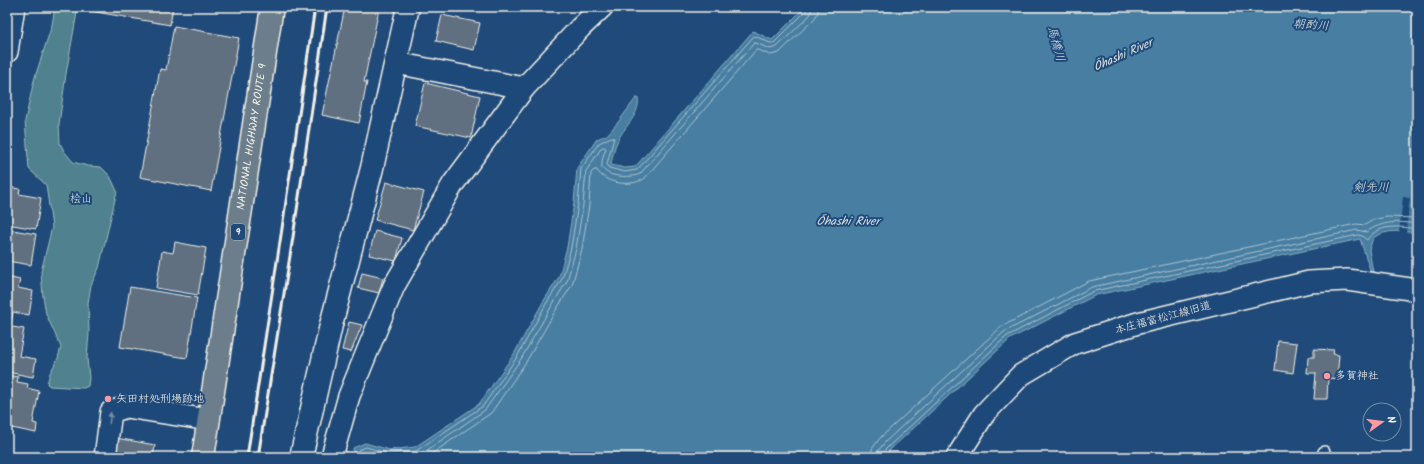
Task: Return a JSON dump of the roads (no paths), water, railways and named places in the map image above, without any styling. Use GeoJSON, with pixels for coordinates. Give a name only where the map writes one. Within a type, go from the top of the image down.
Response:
{"type":"FeatureCollection","features":[{"type":"Feature","properties":{"kind":"highway","name":"NATIONAL HIGHWAY ROUTE 9"},"geometry":{"type":"LineString","coordinates":[[204,457],[272,7]]}},
{"type":"Feature","properties":{"kind":"street"},"geometry":{"type":"LineString","coordinates":[[7,52],[14,7]]}},
{"type":"Feature","properties":{"kind":"street"},"geometry":{"type":"LineString","coordinates":[[301,457],[331,325],[372,168],[408,7]]}},
{"type":"Feature","properties":{"kind":"street"},"geometry":{"type":"LineString","coordinates":[[332,456],[349,396],[394,286],[453,184],[524,88],[580,28],[602,7]]}},
{"type":"Feature","properties":{"kind":"street"},"geometry":{"type":"LineString","coordinates":[[396,63],[524,88]]}},
{"type":"Feature","properties":{"kind":"street","name":"本庄福富松江線旧道"},"geometry":{"type":"LineString","coordinates":[[957,457],[984,414],[1021,374],[1075,343],[1138,323],[1309,282],[1347,280],[1417,290]]}},
{"type":"Feature","properties":{"kind":"street"},"geometry":{"type":"LineString","coordinates":[[105,457],[111,412],[126,407],[209,420]]}},
{"type":"Feature","properties":{"kind":"water","name":"Ōhashi River"},"geometry":{"type":"Polygon","coordinates":[[[805,7],[1417,7],[1417,233],[1400,231],[1389,232],[1373,238],[1369,250],[1373,272],[1371,273],[1360,239],[1096,295],[1010,339],[884,457],[354,457],[353,448],[365,443],[390,450],[415,447],[479,404],[514,354],[559,277],[567,247],[574,203],[577,168],[597,139],[607,135],[636,98],[638,98],[638,104],[635,115],[617,143],[613,152],[611,165],[625,168],[635,167],[753,31],[772,40],[805,7]]]}},
{"type":"Feature","properties":{"kind":"railway"},"geometry":{"type":"LineString","coordinates":[[247,457],[315,7]]}},
{"type":"Feature","properties":{"kind":"railway"},"geometry":{"type":"LineString","coordinates":[[258,457],[293,237],[327,7]]}},
{"type":"Feature","properties":{"kind":"place","name":"多賀神社"},"geometry":{"type":"Point","coordinates":[1327,376]}},
{"type":"Feature","properties":{"kind":"place","name":"矢田村処刑場跡地"},"geometry":{"type":"Point","coordinates":[108,399]}},
{"type":"Feature","properties":{"kind":"water label","name":"朝酌川"},"geometry":{"type":"Point","coordinates":[1311,25]}},
{"type":"Feature","properties":{"kind":"water label","name":"馬橋川"},"geometry":{"type":"Point","coordinates":[1056,44]}},
{"type":"Feature","properties":{"kind":"water label","name":"剣先川"},"geometry":{"type":"Point","coordinates":[1371,187]}},
{"type":"Feature","properties":{"kind":"park label","name":"桧山"},"geometry":{"type":"Point","coordinates":[81,199]}}]}
